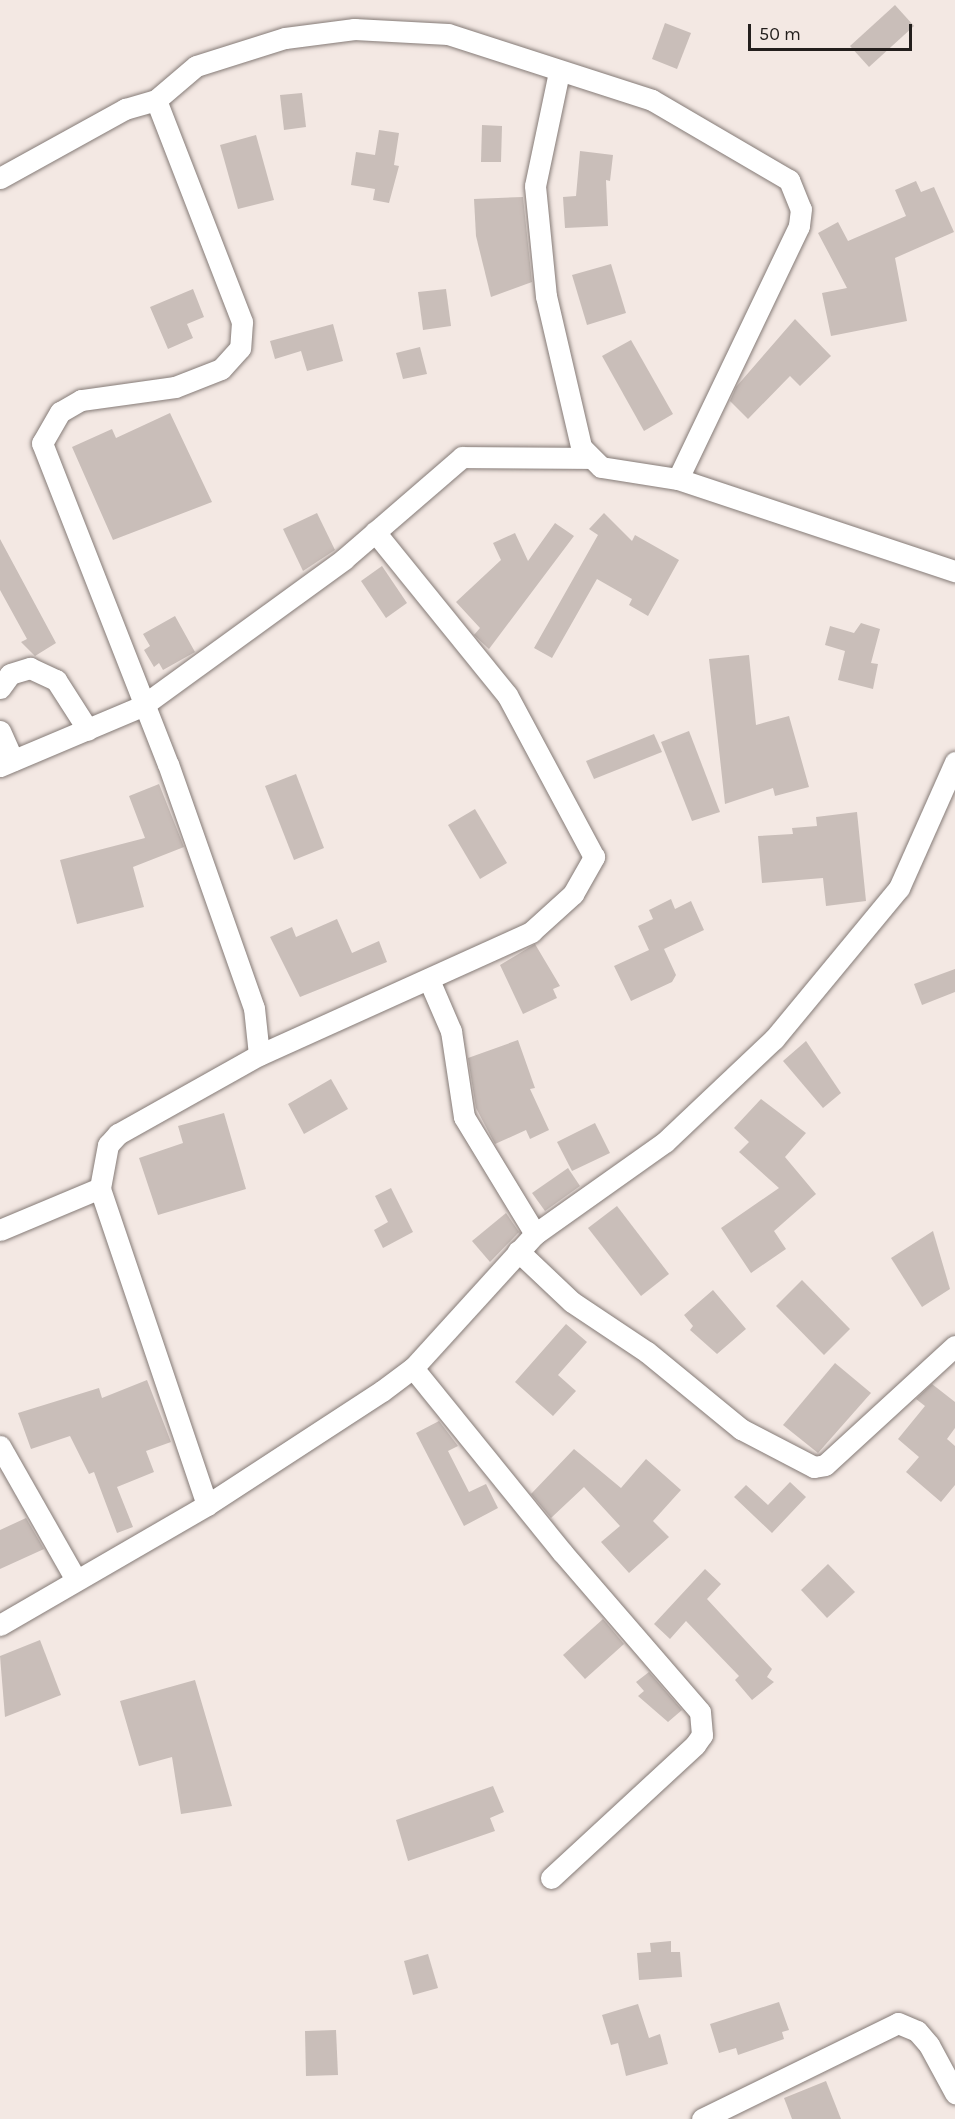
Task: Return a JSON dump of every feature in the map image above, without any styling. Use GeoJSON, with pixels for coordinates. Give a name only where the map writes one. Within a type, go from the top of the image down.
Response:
{"type":"FeatureCollection","features":[{"type":"Feature","properties":{"kind":"street"},"geometry":{"type":"LineString","coordinates":[[0,178],[125,109],[156,100],[196,66],[236,51],[354,29],[448,34],[559,72],[652,100],[789,180],[801,209],[799,226],[678,479]]}},
{"type":"Feature","properties":{"kind":"street"},"geometry":{"type":"LineString","coordinates":[[559,72],[536,186],[546,296],[581,447],[590,458]]}},
{"type":"Feature","properties":{"kind":"street"},"geometry":{"type":"LineString","coordinates":[[156,100],[242,322],[240,348],[221,369],[175,387],[81,400],[60,412],[42,443],[142,706],[168,764],[254,1008],[260,1055]]}},
{"type":"Feature","properties":{"kind":"street"},"geometry":{"type":"LineString","coordinates":[[0,731],[6,763],[142,706],[375,532],[462,457],[590,458],[624,474],[678,479],[955,571]]}},
{"type":"Feature","properties":{"kind":"street"},"geometry":{"type":"LineString","coordinates":[[207,1505],[100,1188],[108,1145],[118,1134],[260,1055],[531,932],[573,894],[594,858],[507,695],[375,532]]}},
{"type":"Feature","properties":{"kind":"street"},"geometry":{"type":"LineString","coordinates":[[0,688],[10,674],[30,668],[56,680],[88,730]]}},
{"type":"Feature","properties":{"kind":"street"},"geometry":{"type":"LineString","coordinates":[[0,1625],[207,1505],[413,1368],[535,1234],[665,1142],[774,1038],[899,888],[954,766]]}},
{"type":"Feature","properties":{"kind":"street"},"geometry":{"type":"LineString","coordinates":[[429,980],[451,1031],[464,1117],[535,1234]]}},
{"type":"Feature","properties":{"kind":"street"},"geometry":{"type":"LineString","coordinates":[[0,1230],[100,1188]]}},
{"type":"Feature","properties":{"kind":"street"},"geometry":{"type":"LineString","coordinates":[[518,1251],[572,1302],[647,1352],[741,1429],[814,1467],[825,1465],[955,1346]]}},
{"type":"Feature","properties":{"kind":"street"},"geometry":{"type":"LineString","coordinates":[[413,1368],[562,1552],[700,1712],[702,1735],[695,1745],[551,1878]]}},
{"type":"Feature","properties":{"kind":"street"},"geometry":{"type":"LineString","coordinates":[[0,1446],[76,1580]]}},
{"type":"Feature","properties":{"kind":"street"},"geometry":{"type":"LineString","coordinates":[[702,2119],[898,2023],[917,2031],[929,2045],[955,2093]]}},
{"type":"Feature","properties":{"kind":"building"},"geometry":{"type":"Polygon","coordinates":[[[895,5],[914,26],[869,67],[850,46],[895,5]]]}},
{"type":"Feature","properties":{"kind":"building"},"geometry":{"type":"Polygon","coordinates":[[[665,23],[691,33],[677,69],[652,59],[665,23]]]}},
{"type":"Feature","properties":{"kind":"building"},"geometry":{"type":"Polygon","coordinates":[[[302,93],[306,127],[284,130],[280,95],[302,93]]]}},
{"type":"Feature","properties":{"kind":"building"},"geometry":{"type":"Polygon","coordinates":[[[482,125],[502,126],[501,162],[481,162],[482,125]]]}},
{"type":"Feature","properties":{"kind":"building"},"geometry":{"type":"Polygon","coordinates":[[[379,130],[399,133],[394,165],[399,166],[389,203],[373,200],[375,189],[351,185],[356,152],[375,155],[379,130]]]}},
{"type":"Feature","properties":{"kind":"building"},"geometry":{"type":"Polygon","coordinates":[[[256,135],[274,200],[238,209],[220,145],[256,135]]]}},
{"type":"Feature","properties":{"kind":"building"},"geometry":{"type":"Polygon","coordinates":[[[580,151],[613,155],[610,181],[606,180],[608,226],[565,228],[563,197],[576,196],[580,151]]]}},
{"type":"Feature","properties":{"kind":"building"},"geometry":{"type":"Polygon","coordinates":[[[916,181],[921,192],[934,187],[954,232],[895,258],[907,321],[831,336],[822,293],[847,288],[818,233],[838,222],[848,241],[906,216],[895,190],[916,181]]]}},
{"type":"Feature","properties":{"kind":"building"},"geometry":{"type":"Polygon","coordinates":[[[523,197],[532,282],[491,297],[476,236],[474,199],[523,197]]]}},
{"type":"Feature","properties":{"kind":"building"},"geometry":{"type":"Polygon","coordinates":[[[611,264],[626,313],[587,325],[572,275],[611,264]]]}},
{"type":"Feature","properties":{"kind":"building"},"geometry":{"type":"Polygon","coordinates":[[[193,289],[204,317],[187,324],[193,338],[168,349],[150,307],[193,289]]]}},
{"type":"Feature","properties":{"kind":"building"},"geometry":{"type":"Polygon","coordinates":[[[446,289],[451,326],[423,330],[418,292],[446,289]]]}},
{"type":"Feature","properties":{"kind":"building"},"geometry":{"type":"Polygon","coordinates":[[[795,319],[831,356],[800,386],[790,376],[748,419],[730,401],[736,387],[795,319]]]}},
{"type":"Feature","properties":{"kind":"building"},"geometry":{"type":"Polygon","coordinates":[[[333,324],[343,361],[307,371],[301,351],[275,359],[270,341],[333,324]]]}},
{"type":"Feature","properties":{"kind":"building"},"geometry":{"type":"Polygon","coordinates":[[[631,340],[673,414],[644,431],[602,356],[631,340]]]}},
{"type":"Feature","properties":{"kind":"building"},"geometry":{"type":"Polygon","coordinates":[[[420,347],[427,374],[403,379],[396,353],[420,347]]]}},
{"type":"Feature","properties":{"kind":"building"},"geometry":{"type":"Polygon","coordinates":[[[170,413],[212,502],[113,540],[72,447],[112,429],[116,438],[170,413]]]}},
{"type":"Feature","properties":{"kind":"building"},"geometry":{"type":"Polygon","coordinates":[[[317,513],[335,550],[303,571],[283,529],[317,513]]]}},
{"type":"Feature","properties":{"kind":"building"},"geometry":{"type":"Polygon","coordinates":[[[604,513],[632,541],[635,535],[679,560],[648,616],[629,605],[632,599],[597,579],[552,658],[534,648],[598,535],[589,529],[604,513]]]}},
{"type":"Feature","properties":{"kind":"building"},"geometry":{"type":"Polygon","coordinates":[[[555,523],[574,536],[489,649],[474,635],[480,628],[456,602],[501,560],[493,543],[515,533],[528,561],[555,523]]]}},
{"type":"Feature","properties":{"kind":"building"},"geometry":{"type":"Polygon","coordinates":[[[0,539],[56,643],[35,656],[21,642],[27,639],[0,590],[0,539]]]}},
{"type":"Feature","properties":{"kind":"building"},"geometry":{"type":"Polygon","coordinates":[[[382,566],[407,603],[386,618],[361,581],[382,566]]]}},
{"type":"Feature","properties":{"kind":"building"},"geometry":{"type":"Polygon","coordinates":[[[175,616],[195,652],[163,670],[159,663],[154,667],[144,650],[150,646],[143,634],[175,616]]]}},
{"type":"Feature","properties":{"kind":"building"},"geometry":{"type":"Polygon","coordinates":[[[861,623],[880,629],[871,663],[878,664],[873,689],[838,680],[845,651],[825,645],[830,626],[854,633],[861,623]]]}},
{"type":"Feature","properties":{"kind":"building"},"geometry":{"type":"Polygon","coordinates":[[[749,655],[756,725],[789,716],[809,787],[775,796],[773,788],[725,804],[709,659],[749,655]]]}},
{"type":"Feature","properties":{"kind":"building"},"geometry":{"type":"Polygon","coordinates":[[[689,731],[720,812],[692,821],[661,742],[689,731]]]}},
{"type":"Feature","properties":{"kind":"building"},"geometry":{"type":"Polygon","coordinates":[[[654,734],[662,752],[594,779],[586,761],[654,734]]]}},
{"type":"Feature","properties":{"kind":"building"},"geometry":{"type":"Polygon","coordinates":[[[296,774],[324,848],[294,860],[265,786],[296,774]]]}},
{"type":"Feature","properties":{"kind":"building"},"geometry":{"type":"Polygon","coordinates":[[[159,784],[184,847],[133,867],[144,907],[77,924],[60,860],[145,838],[129,796],[159,784]]]}},
{"type":"Feature","properties":{"kind":"building"},"geometry":{"type":"Polygon","coordinates":[[[475,809],[507,863],[480,879],[448,825],[475,809]]]}},
{"type":"Feature","properties":{"kind":"building"},"geometry":{"type":"Polygon","coordinates":[[[857,812],[866,901],[826,906],[823,878],[762,883],[758,836],[793,834],[792,828],[817,826],[816,817],[857,812]]]}},
{"type":"Feature","properties":{"kind":"building"},"geometry":{"type":"Polygon","coordinates":[[[671,899],[675,909],[691,901],[704,930],[664,949],[676,975],[672,982],[631,1001],[614,966],[649,950],[638,926],[653,919],[649,910],[671,899]]]}},
{"type":"Feature","properties":{"kind":"building"},"geometry":{"type":"Polygon","coordinates":[[[337,919],[352,953],[379,941],[387,962],[300,997],[270,937],[292,927],[296,937],[337,919]]]}},
{"type":"Feature","properties":{"kind":"building"},"geometry":{"type":"Polygon","coordinates":[[[535,944],[560,986],[553,989],[557,998],[523,1014],[500,965],[535,944]]]}},
{"type":"Feature","properties":{"kind":"building"},"geometry":{"type":"Polygon","coordinates":[[[955,969],[955,992],[922,1005],[914,984],[955,969]]]}},
{"type":"Feature","properties":{"kind":"building"},"geometry":{"type":"Polygon","coordinates":[[[518,1040],[535,1088],[530,1089],[549,1130],[530,1139],[526,1130],[495,1144],[476,1108],[468,1058],[518,1040]]]}},
{"type":"Feature","properties":{"kind":"building"},"geometry":{"type":"Polygon","coordinates":[[[806,1041],[841,1093],[823,1108],[783,1061],[806,1041]]]}},
{"type":"Feature","properties":{"kind":"building"},"geometry":{"type":"Polygon","coordinates":[[[331,1079],[348,1109],[304,1134],[288,1104],[331,1079]]]}},
{"type":"Feature","properties":{"kind":"building"},"geometry":{"type":"Polygon","coordinates":[[[761,1099],[806,1133],[785,1157],[816,1194],[774,1231],[786,1249],[751,1273],[721,1228],[779,1188],[739,1152],[749,1142],[734,1128],[761,1099]]]}},
{"type":"Feature","properties":{"kind":"building"},"geometry":{"type":"Polygon","coordinates":[[[224,1113],[246,1189],[158,1215],[139,1158],[183,1143],[178,1126],[224,1113]]]}},
{"type":"Feature","properties":{"kind":"building"},"geometry":{"type":"Polygon","coordinates":[[[595,1123],[610,1153],[572,1171],[557,1142],[595,1123]]]}},
{"type":"Feature","properties":{"kind":"building"},"geometry":{"type":"Polygon","coordinates":[[[568,1168],[580,1186],[545,1211],[532,1193],[568,1168]]]}},
{"type":"Feature","properties":{"kind":"building"},"geometry":{"type":"Polygon","coordinates":[[[391,1188],[413,1232],[383,1248],[374,1230],[388,1222],[375,1196],[391,1188]]]}},
{"type":"Feature","properties":{"kind":"building"},"geometry":{"type":"Polygon","coordinates":[[[617,1206],[669,1274],[641,1296],[588,1228],[617,1206]]]}},
{"type":"Feature","properties":{"kind":"building"},"geometry":{"type":"Polygon","coordinates":[[[506,1213],[519,1232],[490,1262],[472,1241],[506,1213]]]}},
{"type":"Feature","properties":{"kind":"building"},"geometry":{"type":"Polygon","coordinates":[[[933,1231],[950,1289],[922,1307],[891,1258],[933,1231]]]}},
{"type":"Feature","properties":{"kind":"building"},"geometry":{"type":"Polygon","coordinates":[[[802,1280],[850,1329],[824,1355],[776,1306],[802,1280]]]}},
{"type":"Feature","properties":{"kind":"building"},"geometry":{"type":"Polygon","coordinates":[[[713,1290],[746,1329],[717,1354],[690,1330],[693,1326],[684,1315],[713,1290]]]}},
{"type":"Feature","properties":{"kind":"building"},"geometry":{"type":"Polygon","coordinates":[[[566,1324],[587,1342],[558,1375],[576,1391],[553,1416],[515,1382],[566,1324]]]}},
{"type":"Feature","properties":{"kind":"building"},"geometry":{"type":"Polygon","coordinates":[[[835,1363],[871,1393],[818,1453],[783,1425],[835,1363]]]}},
{"type":"Feature","properties":{"kind":"building"},"geometry":{"type":"Polygon","coordinates":[[[147,1380],[171,1442],[146,1451],[154,1472],[117,1487],[133,1527],[117,1533],[94,1472],[89,1474],[70,1436],[31,1449],[18,1413],[99,1388],[102,1398],[147,1380]]]}},
{"type":"Feature","properties":{"kind":"building"},"geometry":{"type":"Polygon","coordinates":[[[932,1384],[955,1402],[955,1428],[947,1439],[955,1446],[955,1485],[941,1502],[906,1472],[919,1457],[898,1439],[925,1406],[916,1399],[932,1384]]]}},
{"type":"Feature","properties":{"kind":"building"},"geometry":{"type":"Polygon","coordinates":[[[439,1421],[458,1446],[448,1451],[469,1492],[486,1484],[498,1508],[464,1526],[416,1433],[439,1421]]]}},
{"type":"Feature","properties":{"kind":"building"},"geometry":{"type":"Polygon","coordinates":[[[574,1449],[621,1488],[646,1459],[681,1490],[653,1521],[669,1537],[629,1573],[601,1542],[620,1526],[584,1487],[551,1518],[531,1494],[574,1449]]]}},
{"type":"Feature","properties":{"kind":"building"},"geometry":{"type":"Polygon","coordinates":[[[790,1482],[806,1497],[772,1533],[734,1497],[746,1485],[768,1505],[790,1482]]]}},
{"type":"Feature","properties":{"kind":"building"},"geometry":{"type":"Polygon","coordinates":[[[26,1518],[44,1549],[0,1569],[0,1530],[26,1518]]]}},
{"type":"Feature","properties":{"kind":"building"},"geometry":{"type":"Polygon","coordinates":[[[828,1564],[855,1592],[827,1618],[801,1590],[828,1564]]]}},
{"type":"Feature","properties":{"kind":"building"},"geometry":{"type":"Polygon","coordinates":[[[705,1569],[721,1584],[707,1599],[772,1669],[767,1677],[774,1682],[752,1700],[735,1680],[739,1676],[686,1621],[670,1639],[654,1624],[705,1569]]]}},
{"type":"Feature","properties":{"kind":"building"},"geometry":{"type":"Polygon","coordinates":[[[603,1619],[624,1644],[585,1679],[563,1655],[603,1619]]]}},
{"type":"Feature","properties":{"kind":"building"},"geometry":{"type":"Polygon","coordinates":[[[40,1640],[61,1695],[5,1717],[0,1656],[40,1640]]]}},
{"type":"Feature","properties":{"kind":"building"},"geometry":{"type":"Polygon","coordinates":[[[649,1672],[682,1710],[668,1722],[638,1696],[644,1691],[636,1682],[649,1672]]]}},
{"type":"Feature","properties":{"kind":"building"},"geometry":{"type":"Polygon","coordinates":[[[195,1680],[232,1806],[181,1814],[172,1757],[139,1766],[120,1701],[195,1680]]]}},
{"type":"Feature","properties":{"kind":"building"},"geometry":{"type":"Polygon","coordinates":[[[493,1786],[504,1812],[490,1818],[495,1831],[408,1861],[396,1820],[493,1786]]]}},
{"type":"Feature","properties":{"kind":"building"},"geometry":{"type":"Polygon","coordinates":[[[671,1941],[671,1952],[680,1952],[682,1977],[639,1980],[637,1953],[651,1952],[650,1943],[671,1941]]]}},
{"type":"Feature","properties":{"kind":"building"},"geometry":{"type":"Polygon","coordinates":[[[428,1954],[438,1988],[413,1995],[404,1961],[428,1954]]]}},
{"type":"Feature","properties":{"kind":"building"},"geometry":{"type":"Polygon","coordinates":[[[779,2002],[789,2030],[782,2032],[784,2039],[738,2055],[736,2048],[719,2053],[710,2024],[779,2002]]]}},
{"type":"Feature","properties":{"kind":"building"},"geometry":{"type":"Polygon","coordinates":[[[638,2004],[649,2038],[660,2034],[668,2064],[626,2076],[618,2043],[611,2045],[602,2015],[638,2004]]]}},
{"type":"Feature","properties":{"kind":"building"},"geometry":{"type":"Polygon","coordinates":[[[336,2030],[338,2075],[306,2076],[305,2031],[336,2030]]]}},
{"type":"Feature","properties":{"kind":"building"},"geometry":{"type":"Polygon","coordinates":[[[826,2081],[841,2119],[792,2119],[784,2098],[826,2081]]]}}]}
